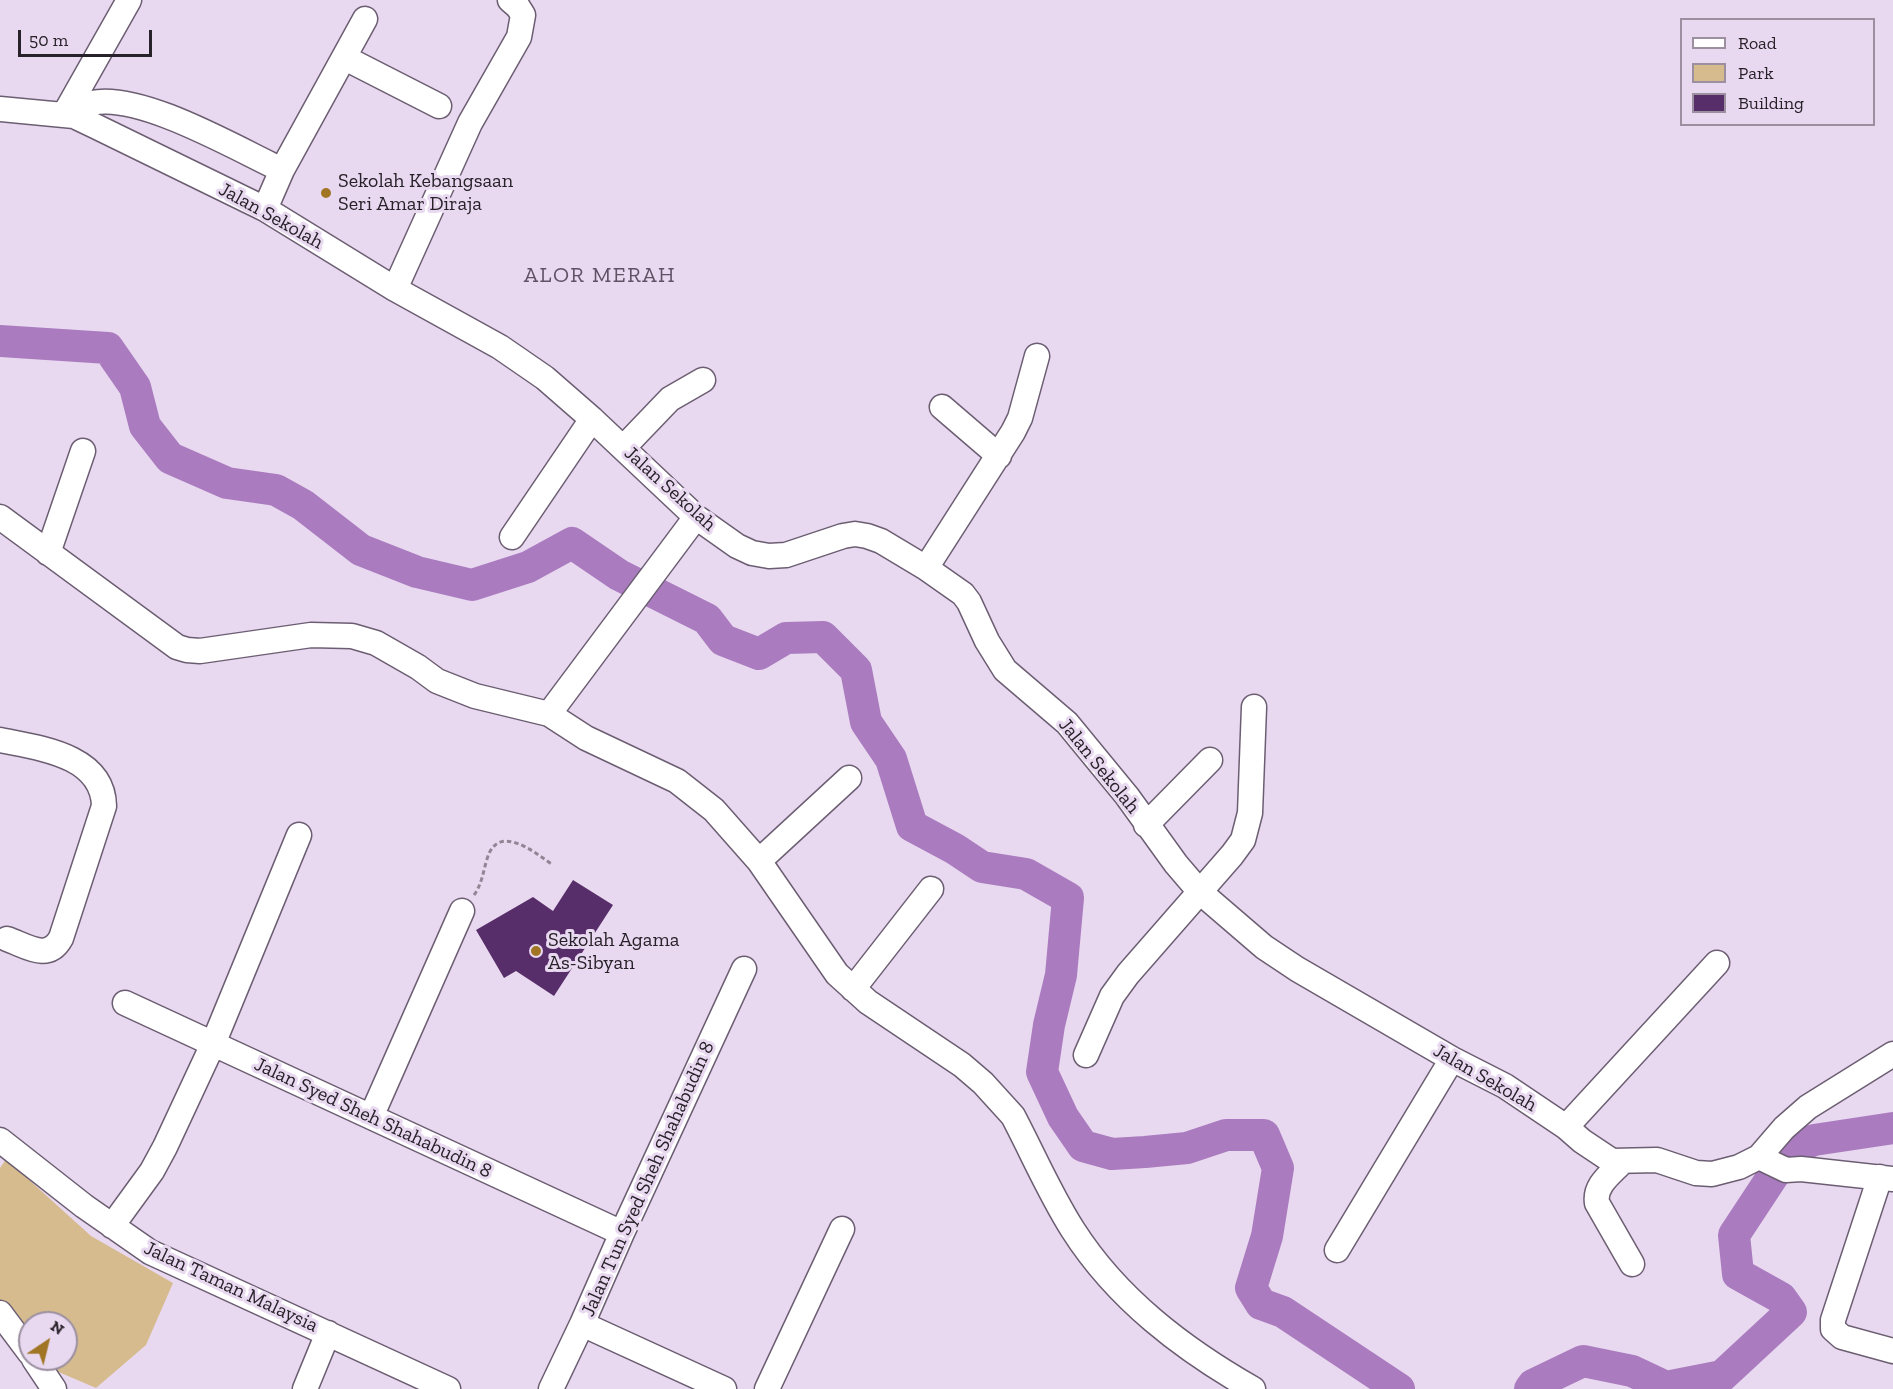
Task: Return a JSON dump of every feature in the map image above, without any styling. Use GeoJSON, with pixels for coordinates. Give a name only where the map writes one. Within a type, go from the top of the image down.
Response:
{"type":"FeatureCollection","features":[{"type":"Feature","properties":{"kind":"street"},"geometry":{"type":"LineString","coordinates":[[69,116],[129,0]]}},
{"type":"Feature","properties":{"kind":"street"},"geometry":{"type":"LineString","coordinates":[[395,290],[470,123],[519,37],[523,15],[510,0]]}},
{"type":"Feature","properties":{"kind":"street"},"geometry":{"type":"LineString","coordinates":[[265,209],[282,170],[365,19]]}},
{"type":"Feature","properties":{"kind":"street"},"geometry":{"type":"LineString","coordinates":[[345,58],[439,106]]}},
{"type":"Feature","properties":{"kind":"street"},"geometry":{"type":"LineString","coordinates":[[69,116],[90,104],[109,102],[132,104],[165,114],[282,170]]}},
{"type":"Feature","properties":{"kind":"street","name":"Jalan Sekolah"},"geometry":{"type":"LineString","coordinates":[[0,108],[69,116],[265,209],[395,290],[500,347],[545,378],[696,517],[737,546],[752,553],[769,556],[786,555],[855,534],[881,541],[926,568],[963,594],[1005,670],[1067,723],[1127,796],[1146,825],[1200,892],[1277,956],[1452,1059],[1505,1086],[1612,1161],[1657,1160],[1684,1171],[1712,1174],[1739,1167],[1771,1163],[1775,1137],[1798,1114],[1826,1094],[1893,1054]]}},
{"type":"Feature","properties":{"kind":"street"},"geometry":{"type":"LineString","coordinates":[[926,568],[999,456],[1020,418],[1036,356]]}},
{"type":"Feature","properties":{"kind":"street"},"geometry":{"type":"LineString","coordinates":[[623,448],[670,399],[703,380]]}},
{"type":"Feature","properties":{"kind":"street"},"geometry":{"type":"LineString","coordinates":[[942,407],[999,456]]}},
{"type":"Feature","properties":{"kind":"street"},"geometry":{"type":"LineString","coordinates":[[512,537],[592,419]]}},
{"type":"Feature","properties":{"kind":"street"},"geometry":{"type":"LineString","coordinates":[[48,553],[83,451]]}},
{"type":"Feature","properties":{"kind":"street"},"geometry":{"type":"LineString","coordinates":[[0,517],[177,647],[200,651],[311,635],[352,636],[376,642],[437,681],[475,696],[549,714],[586,738],[692,790],[714,810],[759,861],[832,967],[853,989],[868,1002],[962,1065],[983,1083],[1013,1116],[1073,1230],[1110,1280],[1179,1342],[1253,1389]]}},
{"type":"Feature","properties":{"kind":"street"},"geometry":{"type":"LineString","coordinates":[[549,714],[696,517]]}},
{"type":"Feature","properties":{"kind":"street"},"geometry":{"type":"LineString","coordinates":[[1086,1055],[1112,996],[1128,974],[1232,855],[1248,828],[1254,706]]}},
{"type":"Feature","properties":{"kind":"street"},"geometry":{"type":"LineString","coordinates":[[0,740],[47,749],[65,756],[98,781],[104,793],[104,806],[61,938],[56,947],[42,952],[7,939]]}},
{"type":"Feature","properties":{"kind":"street"},"geometry":{"type":"LineString","coordinates":[[1146,825],[1210,760]]}},
{"type":"Feature","properties":{"kind":"street"},"geometry":{"type":"LineString","coordinates":[[759,861],[849,778]]}},
{"type":"Feature","properties":{"kind":"street"},"geometry":{"type":"LineString","coordinates":[[112,1226],[152,1171],[213,1044],[299,835]]}},
{"type":"Feature","properties":{"kind":"street"},"geometry":{"type":"LineString","coordinates":[[853,989],[931,889]]}},
{"type":"Feature","properties":{"kind":"street"},"geometry":{"type":"LineString","coordinates":[[371,1117],[462,911]]}},
{"type":"Feature","properties":{"kind":"street"},"geometry":{"type":"LineString","coordinates":[[1566,1127],[1717,963]]}},
{"type":"Feature","properties":{"kind":"street","name":"Jalan Tun Syed Sheh Shahabudin 8"},"geometry":{"type":"LineString","coordinates":[[551,1389],[744,969]]}},
{"type":"Feature","properties":{"kind":"street","name":"Jalan Syed Sheh Shahabudin 8"},"geometry":{"type":"LineString","coordinates":[[124,1003],[622,1233]]}},
{"type":"Feature","properties":{"kind":"street"},"geometry":{"type":"LineString","coordinates":[[1337,1250],[1452,1059]]}},
{"type":"Feature","properties":{"kind":"street","name":"Jalan Taman Malaysia"},"geometry":{"type":"LineString","coordinates":[[0,1140],[112,1226],[150,1252],[448,1389]]}},
{"type":"Feature","properties":{"kind":"street"},"geometry":{"type":"LineString","coordinates":[[1623,1161],[1599,1186],[1596,1196],[1597,1203],[1632,1264]]}},
{"type":"Feature","properties":{"kind":"street"},"geometry":{"type":"LineString","coordinates":[[1771,1163],[1801,1169],[1886,1178],[1833,1320],[1833,1329],[1842,1337],[1893,1351]]}},
{"type":"Feature","properties":{"kind":"street"},"geometry":{"type":"LineString","coordinates":[[767,1389],[842,1229]]}},
{"type":"Feature","properties":{"kind":"street"},"geometry":{"type":"LineString","coordinates":[[0,1313],[18,1337]]}},
{"type":"Feature","properties":{"kind":"street"},"geometry":{"type":"LineString","coordinates":[[582,1324],[724,1389]]}},
{"type":"Feature","properties":{"kind":"street"},"geometry":{"type":"LineString","coordinates":[[305,1389],[328,1333]]}},
{"type":"Feature","properties":{"kind":"street"},"geometry":{"type":"LineString","coordinates":[[42,1371],[54,1389]]}},
{"type":"Feature","properties":{"kind":"path"},"geometry":{"type":"LineString","coordinates":[[462,911],[476,892],[484,875],[486,860],[496,843],[504,841],[519,843],[554,864]]}},
{"type":"Feature","properties":{"kind":"green space"},"geometry":{"type":"Polygon","coordinates":[[[6,1159],[91,1236],[173,1283],[146,1345],[96,1388],[56,1371],[78,1371],[78,1311],[18,1311],[18,1323],[0,1300],[0,1168],[6,1159]]]}},
{"type":"Feature","properties":{"kind":"building","name":"Sekolah Agama As-Sibyan"},"geometry":{"type":"Polygon","coordinates":[[[573,880],[613,905],[554,996],[516,971],[504,978],[476,930],[533,897],[553,911],[573,880]]]}},
{"type":"Feature","properties":{"kind":"waterway"},"geometry":{"type":"LineString","coordinates":[[0,341],[108,348],[135,387],[145,426],[170,458],[227,483],[276,490],[303,505],[361,550],[417,572],[472,585],[528,567],[572,543],[619,575],[707,619],[723,640],[759,654],[786,638],[823,637],[856,670],[866,722],[891,759],[912,826],[955,849],[982,867],[1026,874],[1068,898],[1061,975],[1049,1025],[1042,1072],[1063,1117],[1083,1146],[1112,1154],[1145,1152],[1187,1148],[1226,1135],[1264,1135],[1278,1168],[1267,1236],[1251,1288],[1261,1304],[1283,1312],[1399,1389]]}},
{"type":"Feature","properties":{"kind":"waterway"},"geometry":{"type":"LineString","coordinates":[[1530,1389],[1533,1385],[1583,1361],[1632,1371],[1666,1387],[1722,1376],[1791,1312],[1781,1298],[1738,1274],[1734,1235],[1790,1150],[1814,1140],[1893,1128]]}},
{"type":"Feature","properties":{"kind":"place","name":"Sekolah Kebangsaan Seri Amar Diraja"},"geometry":{"type":"Point","coordinates":[326,193]}},
{"type":"Feature","properties":{"kind":"place","name":"Sekolah Agama As-Sibyan"},"geometry":{"type":"Point","coordinates":[536,951]}},
{"type":"Feature","properties":{"kind":"district","name":"ALOR MERAH"},"geometry":{"type":"Point","coordinates":[600,276]}}]}
